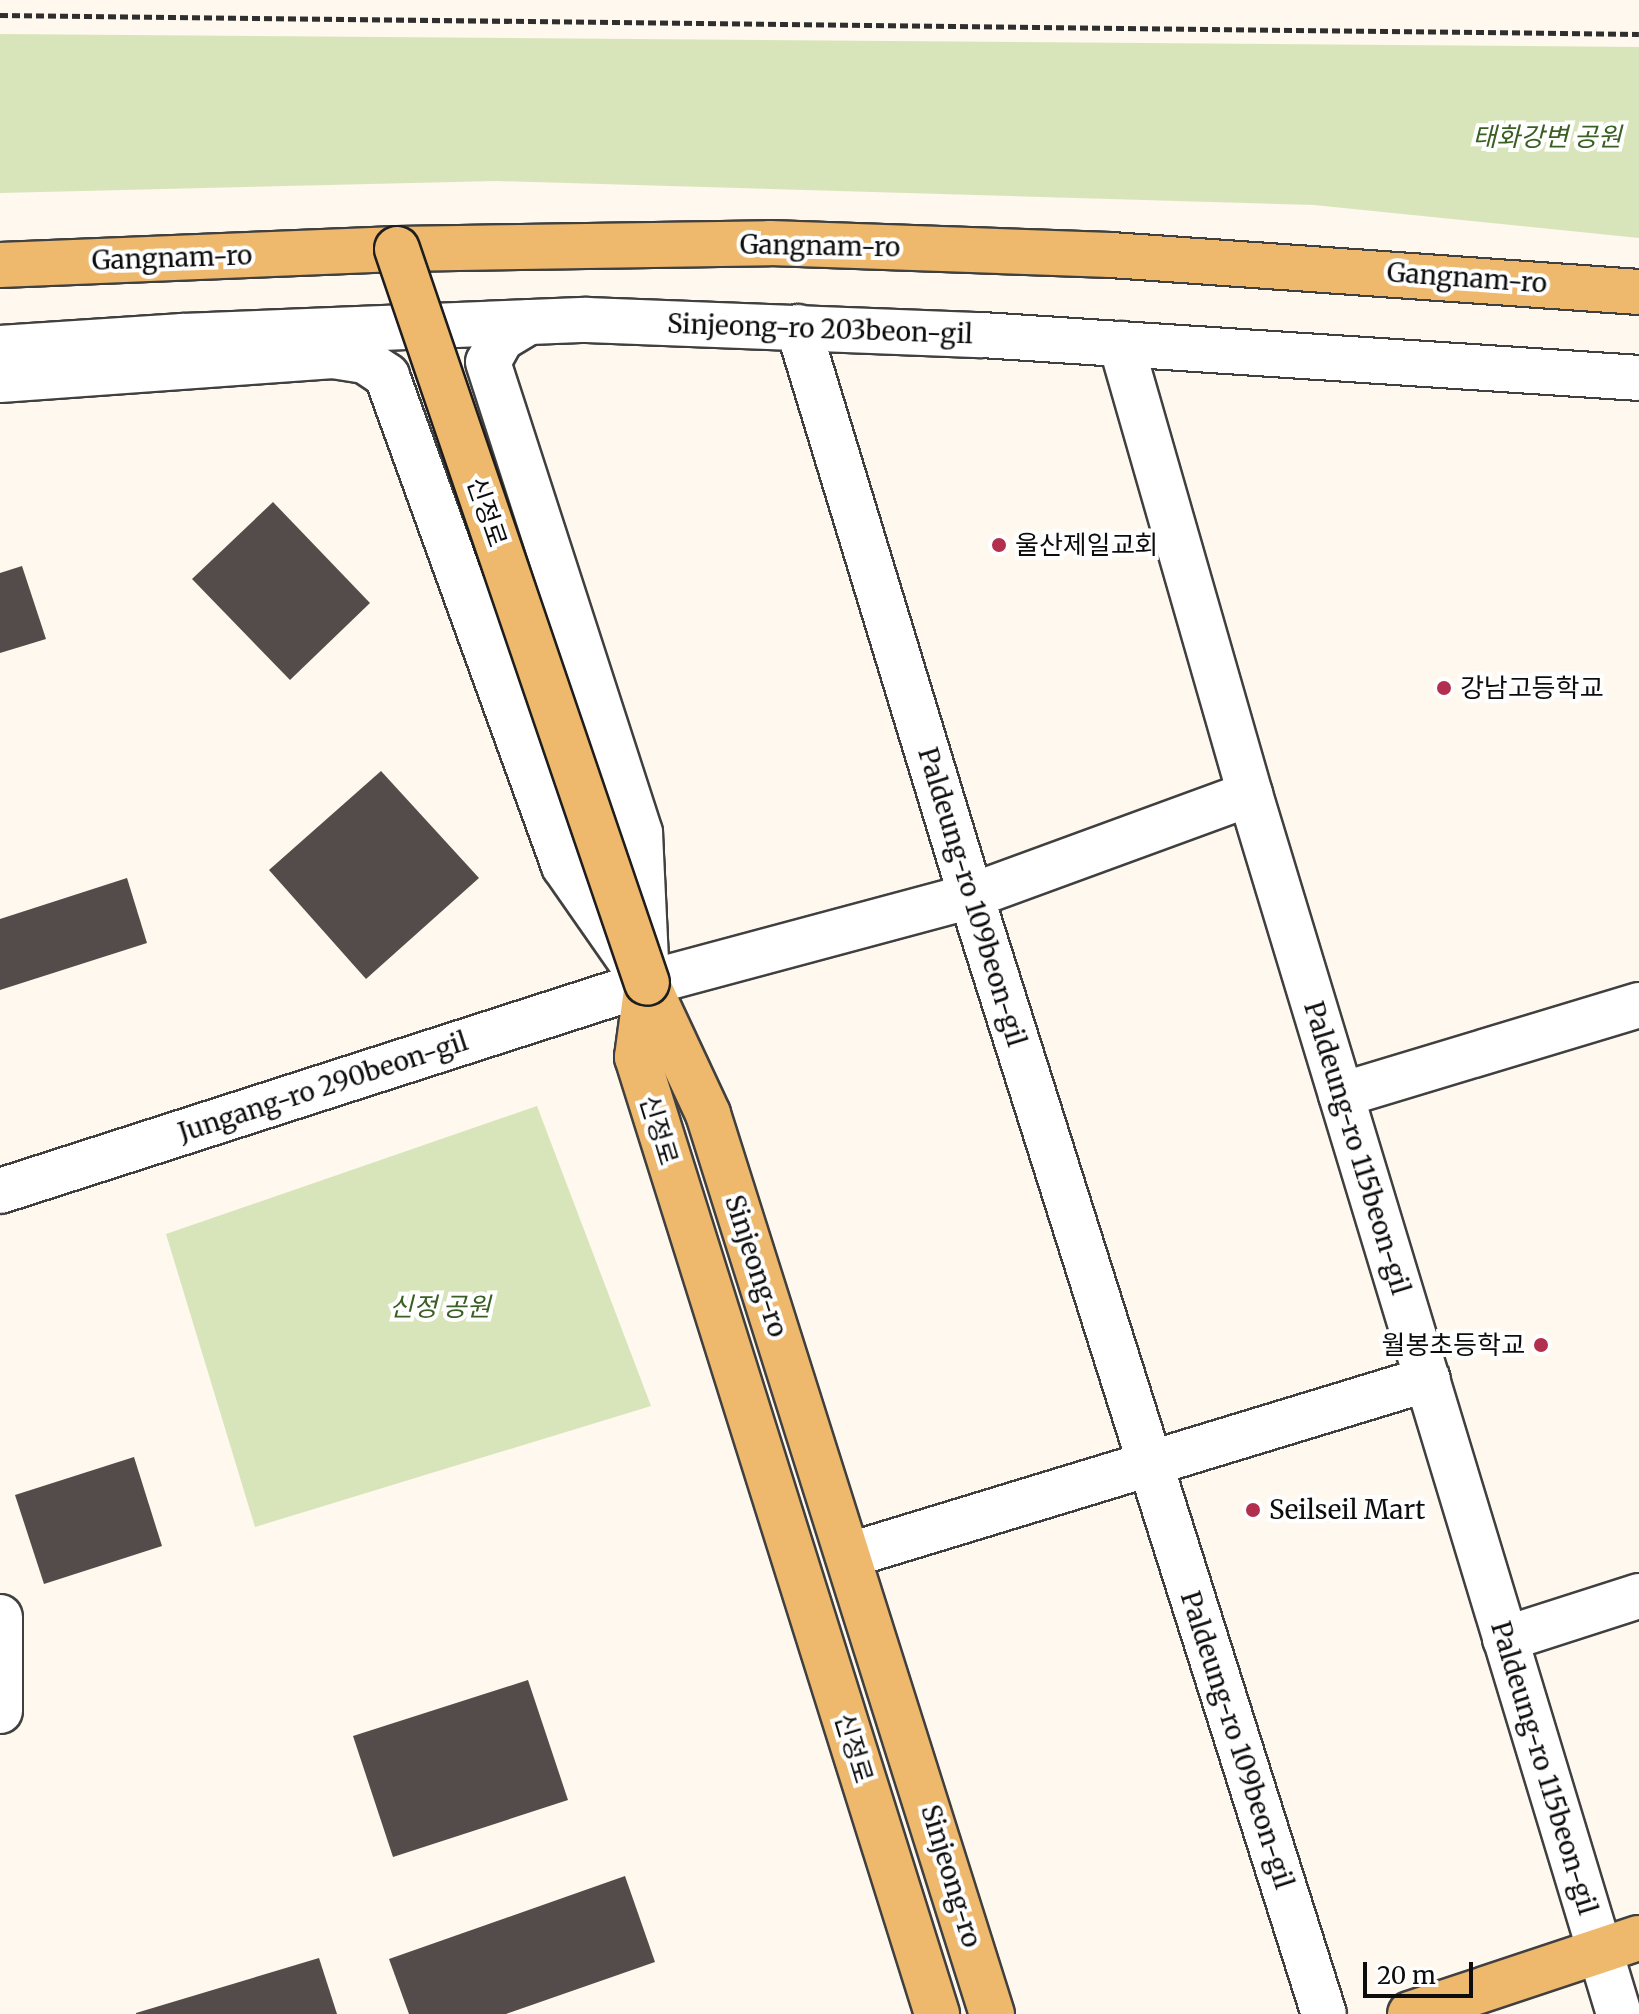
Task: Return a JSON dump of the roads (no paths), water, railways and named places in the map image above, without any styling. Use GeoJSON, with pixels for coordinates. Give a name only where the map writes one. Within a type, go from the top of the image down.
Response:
{"type":"FeatureCollection","features":[{"type":"Feature","properties":{"kind":"main road","name":"Gangnam-ro"},"geometry":{"type":"LineString","coordinates":[[0,265],[397,249],[801,244],[1141,257],[1639,292]]}},
{"type":"Feature","properties":{"kind":"main road","name":"신정로"},"geometry":{"type":"LineString","coordinates":[[397,249],[647,983],[637,1057],[937,2014]]}},
{"type":"Feature","properties":{"kind":"main road","name":"Sinjeong-ro"},"geometry":{"type":"LineString","coordinates":[[647,983],[708,1114],[850,1555],[992,2014]]}},
{"type":"Feature","properties":{"kind":"main road"},"geometry":{"type":"LineString","coordinates":[[688,1222],[675,1159],[677,1132],[685,1125],[695,1128],[707,1143],[738,1209]]}},
{"type":"Feature","properties":{"kind":"main road"},"geometry":{"type":"LineString","coordinates":[[902,1899],[932,1969],[943,1982],[959,1988],[966,1982],[968,1960],[954,1885]]}},
{"type":"Feature","properties":{"kind":"main road"},"geometry":{"type":"LineString","coordinates":[[1410,2014],[1619,1944]]}},
{"type":"Feature","properties":{"kind":"street","name":"Sinjeong-ro 203beon-gil"},"geometry":{"type":"LineString","coordinates":[[0,348],[183,336],[587,320],[798,327],[1121,344],[1639,378]]}},
{"type":"Feature","properties":{"kind":"street"},"geometry":{"type":"LineString","coordinates":[[529,322],[501,339],[488,362],[640,833],[647,983]]}},
{"type":"Feature","properties":{"kind":"street","name":"Paldeung-ro 109beon-gil"},"geometry":{"type":"LineString","coordinates":[[798,327],[971,896],[1324,2014]]}},
{"type":"Feature","properties":{"kind":"street","name":"Paldeung-ro 115beon-gil"},"geometry":{"type":"LineString","coordinates":[[1121,344],[1250,794],[1505,1639],[1619,1944],[1619,2014]]}},
{"type":"Feature","properties":{"kind":"street"},"geometry":{"type":"LineString","coordinates":[[0,380],[333,356],[365,361],[387,376],[564,866],[647,983]]}},
{"type":"Feature","properties":{"kind":"street","name":"Jungang-ro 290beon-gil"},"geometry":{"type":"LineString","coordinates":[[0,1191],[647,983],[971,896],[1250,794]]}},
{"type":"Feature","properties":{"kind":"street"},"geometry":{"type":"LineString","coordinates":[[1341,1095],[1639,1005]]}},
{"type":"Feature","properties":{"kind":"street"},"geometry":{"type":"LineString","coordinates":[[850,1555],[1428,1379]]}},
{"type":"Feature","properties":{"kind":"street"},"geometry":{"type":"LineString","coordinates":[[1505,1639],[1639,1596]]}},
{"type":"Feature","properties":{"kind":"street"},"geometry":{"type":"LineString","coordinates":[[0,1617],[0,1711]]}},
{"type":"Feature","properties":{"kind":"place","name":"울산제일교회"},"geometry":{"type":"Point","coordinates":[999,545]}},
{"type":"Feature","properties":{"kind":"place","name":"강남고등학교"},"geometry":{"type":"Point","coordinates":[1444,688]}},
{"type":"Feature","properties":{"kind":"place","name":"월봉초등학교"},"geometry":{"type":"Point","coordinates":[1541,1345]}},
{"type":"Feature","properties":{"kind":"place","name":"Seilseil Mart"},"geometry":{"type":"Point","coordinates":[1253,1510]}},
{"type":"Feature","properties":{"kind":"park label","name":"태화강변 공원"},"geometry":{"type":"Point","coordinates":[1547,137]}},
{"type":"Feature","properties":{"kind":"park label","name":"신정 공원"},"geometry":{"type":"Point","coordinates":[440,1307]}}]}
